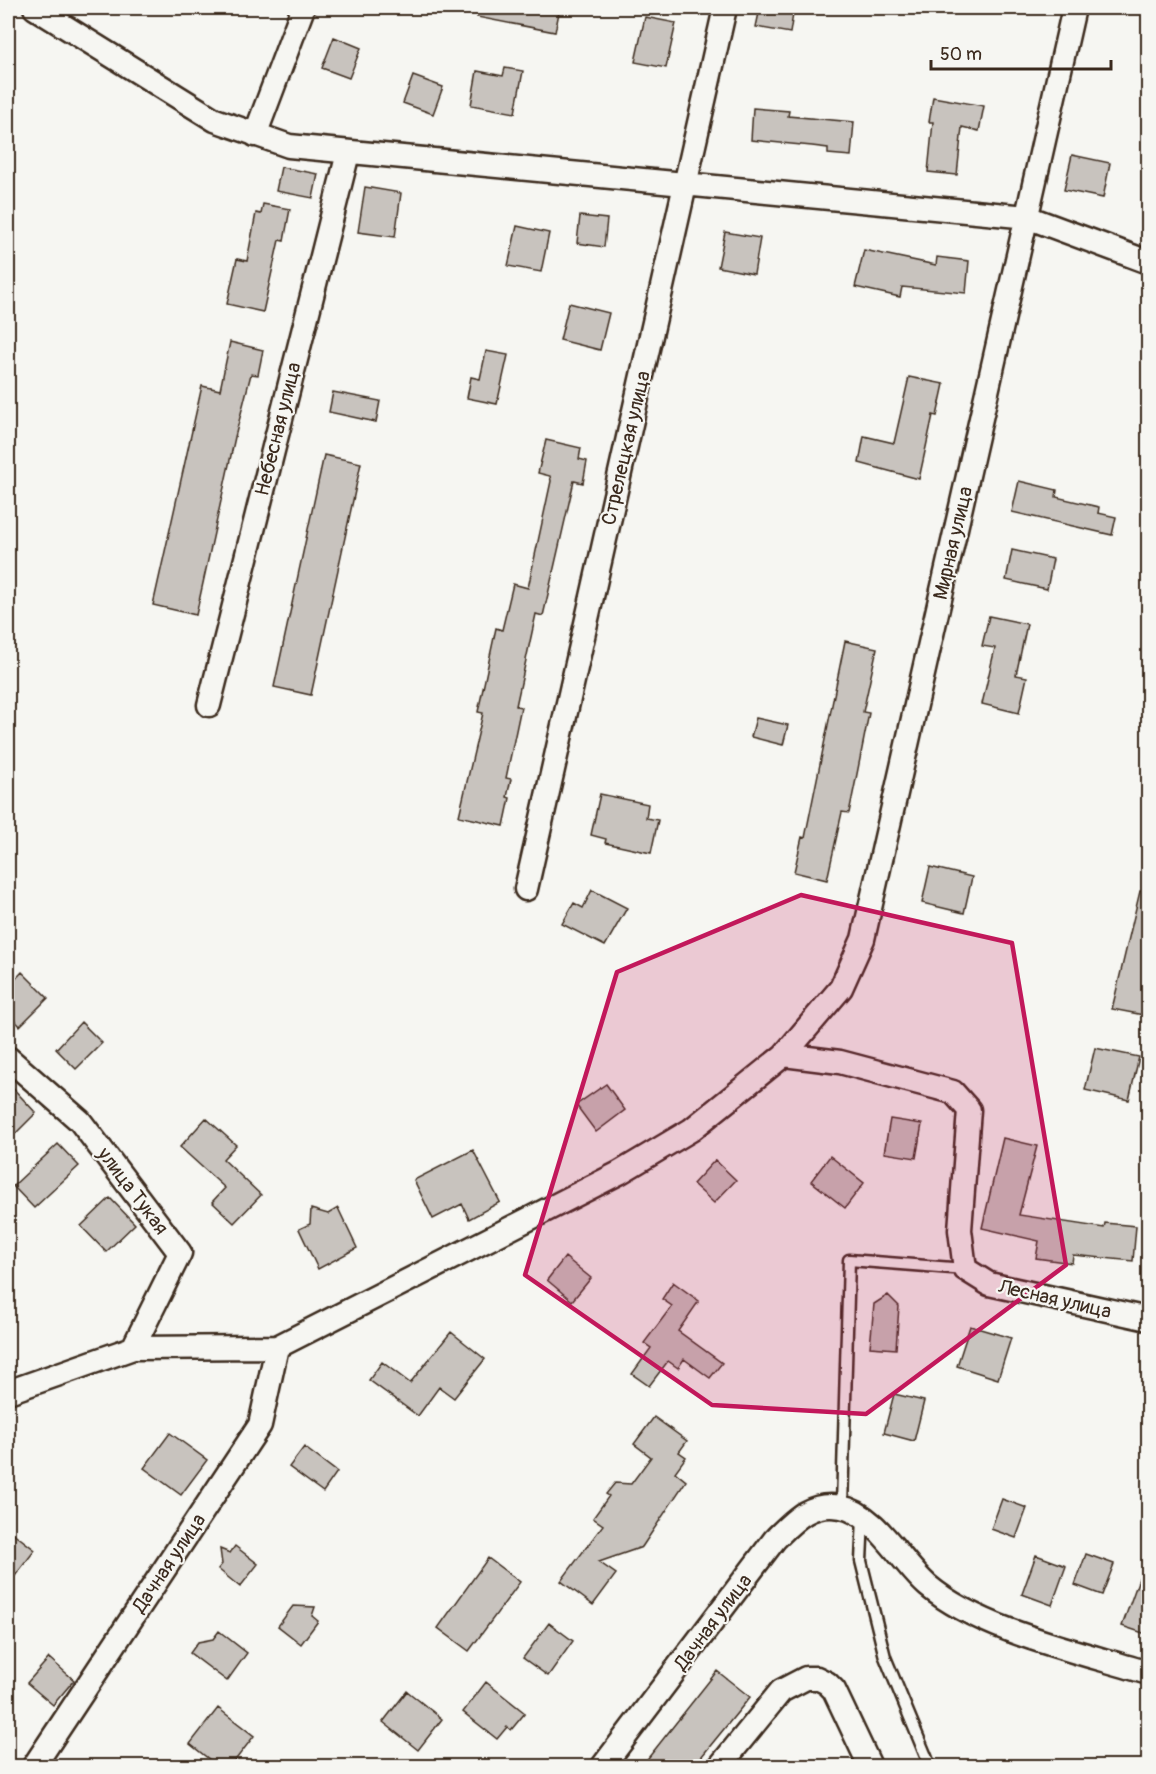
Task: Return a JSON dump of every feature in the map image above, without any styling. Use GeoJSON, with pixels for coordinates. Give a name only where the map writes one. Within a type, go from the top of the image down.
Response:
{"type":"FeatureCollection","features":[{"type":"Feature","properties":{"kind":"street"},"geometry":{"type":"LineString","coordinates":[[35,8],[215,120],[289,146],[687,182],[1027,218],[1149,262]]}},
{"type":"Feature","properties":{"kind":"street"},"geometry":{"type":"LineString","coordinates":[[255,135],[303,8]]}},
{"type":"Feature","properties":{"kind":"street","name":"Стрелецкая улица"},"geometry":{"type":"LineString","coordinates":[[526,889],[725,8]]}},
{"type":"Feature","properties":{"kind":"street","name":"Мирная улица"},"geometry":{"type":"LineString","coordinates":[[277,1347],[619,1173],[691,1130],[784,1055],[841,988],[863,939],[1074,8]]}},
{"type":"Feature","properties":{"kind":"street","name":"Небесная улица"},"geometry":{"type":"LineString","coordinates":[[209,705],[348,153]]}},
{"type":"Feature","properties":{"kind":"street"},"geometry":{"type":"LineString","coordinates":[[784,1055],[840,1062],[953,1092],[969,1110],[960,1230],[965,1269]]}},
{"type":"Feature","properties":{"kind":"street","name":"улица Тукая"},"geometry":{"type":"LineString","coordinates":[[8,1058],[80,1121],[180,1253],[133,1348]]}},
{"type":"Feature","properties":{"kind":"street","name":"Лесная улица"},"geometry":{"type":"LineString","coordinates":[[965,1269],[988,1284],[1149,1319]]}},
{"type":"Feature","properties":{"kind":"street"},"geometry":{"type":"LineString","coordinates":[[8,1392],[133,1348],[277,1347]]}},
{"type":"Feature","properties":{"kind":"street","name":"Дачная улица"},"geometry":{"type":"LineString","coordinates":[[34,1767],[260,1425],[277,1347]]}},
{"type":"Feature","properties":{"kind":"street","name":"Дачная улица"},"geometry":{"type":"LineString","coordinates":[[603,1767],[775,1539],[803,1512],[823,1506],[842,1507]]}},
{"type":"Feature","properties":{"kind":"street"},"geometry":{"type":"LineString","coordinates":[[842,1507],[863,1515],[926,1584],[949,1602],[1010,1630],[1149,1673]]}},
{"type":"Feature","properties":{"kind":"street"},"geometry":{"type":"LineString","coordinates":[[720,1767],[781,1691],[806,1678],[817,1678],[834,1690],[870,1767]]}},
{"type":"Feature","properties":{"kind":"lane"},"geometry":{"type":"LineString","coordinates":[[842,1507],[849,1260],[965,1269]]}},
{"type":"Feature","properties":{"kind":"lane"},"geometry":{"type":"LineString","coordinates":[[863,1515],[861,1561],[885,1657],[930,1767]]}},
{"type":"Feature","properties":{"kind":"highlighted area"},"geometry":{"type":"Polygon","coordinates":[[[801,895],[1012,943],[1066,1265],[866,1414],[712,1405],[525,1275],[617,972],[801,895]]]}},
{"type":"Feature","properties":{"kind":"building"},"geometry":{"type":"Polygon","coordinates":[[[478,8],[560,8],[555,32],[477,17],[478,8]]]}},
{"type":"Feature","properties":{"kind":"building"},"geometry":{"type":"Polygon","coordinates":[[[760,8],[793,14],[790,33],[756,27],[760,8]]]}},
{"type":"Feature","properties":{"kind":"building"},"geometry":{"type":"Polygon","coordinates":[[[645,17],[676,23],[666,68],[635,62],[645,17]]]}},
{"type":"Feature","properties":{"kind":"building"},"geometry":{"type":"Polygon","coordinates":[[[334,37],[361,48],[349,78],[322,68],[334,37]]]}},
{"type":"Feature","properties":{"kind":"building"},"geometry":{"type":"Polygon","coordinates":[[[505,68],[523,71],[515,113],[471,105],[477,71],[503,76],[505,68]]]}},
{"type":"Feature","properties":{"kind":"building"},"geometry":{"type":"Polygon","coordinates":[[[413,76],[443,87],[433,114],[403,103],[413,76]]]}},
{"type":"Feature","properties":{"kind":"building"},"geometry":{"type":"Polygon","coordinates":[[[933,97],[984,106],[979,131],[962,127],[957,175],[928,172],[933,122],[929,122],[933,97]]]}},
{"type":"Feature","properties":{"kind":"building"},"geometry":{"type":"Polygon","coordinates":[[[753,108],[789,111],[788,116],[854,122],[851,156],[828,154],[828,148],[751,140],[753,108]]]}},
{"type":"Feature","properties":{"kind":"building"},"geometry":{"type":"Polygon","coordinates":[[[1072,155],[1110,163],[1103,198],[1064,190],[1072,155]]]}},
{"type":"Feature","properties":{"kind":"building"},"geometry":{"type":"Polygon","coordinates":[[[281,167],[318,174],[313,198],[276,191],[281,167]]]}},
{"type":"Feature","properties":{"kind":"building"},"geometry":{"type":"Polygon","coordinates":[[[365,187],[401,193],[395,237],[358,232],[365,187]]]}},
{"type":"Feature","properties":{"kind":"building"},"geometry":{"type":"Polygon","coordinates":[[[263,204],[290,209],[284,241],[279,240],[263,312],[227,304],[237,259],[247,261],[256,213],[261,214],[263,204]]]}},
{"type":"Feature","properties":{"kind":"building"},"geometry":{"type":"Polygon","coordinates":[[[580,216],[607,219],[604,247],[577,243],[580,216]]]}},
{"type":"Feature","properties":{"kind":"building"},"geometry":{"type":"Polygon","coordinates":[[[517,226],[549,233],[541,272],[508,266],[517,226]]]}},
{"type":"Feature","properties":{"kind":"building"},"geometry":{"type":"Polygon","coordinates":[[[725,232],[760,238],[754,274],[718,267],[725,232]]]}},
{"type":"Feature","properties":{"kind":"building"},"geometry":{"type":"Polygon","coordinates":[[[864,250],[936,265],[937,257],[969,261],[966,293],[902,287],[900,297],[855,287],[864,250]]]}},
{"type":"Feature","properties":{"kind":"building"},"geometry":{"type":"Polygon","coordinates":[[[569,303],[609,313],[600,350],[560,340],[569,303]]]}},
{"type":"Feature","properties":{"kind":"building"},"geometry":{"type":"Polygon","coordinates":[[[230,342],[263,350],[258,375],[251,374],[235,437],[196,615],[153,605],[202,386],[220,390],[230,342]]]}},
{"type":"Feature","properties":{"kind":"building"},"geometry":{"type":"Polygon","coordinates":[[[486,351],[508,355],[497,404],[467,398],[471,377],[480,379],[486,351]]]}},
{"type":"Feature","properties":{"kind":"building"},"geometry":{"type":"Polygon","coordinates":[[[909,377],[944,384],[937,416],[933,415],[919,479],[859,463],[864,436],[894,443],[909,377]]]}},
{"type":"Feature","properties":{"kind":"building"},"geometry":{"type":"Polygon","coordinates":[[[333,392],[380,401],[376,422],[329,412],[333,392]]]}},
{"type":"Feature","properties":{"kind":"building"},"geometry":{"type":"Polygon","coordinates":[[[546,440],[581,448],[579,459],[587,461],[583,483],[574,481],[543,616],[536,614],[516,706],[521,707],[506,778],[511,779],[507,797],[510,798],[504,826],[459,816],[483,713],[478,712],[496,628],[502,630],[513,584],[528,588],[551,481],[550,476],[538,473],[546,440]]]}},
{"type":"Feature","properties":{"kind":"building"},"geometry":{"type":"Polygon","coordinates":[[[324,455],[361,463],[311,695],[274,687],[324,455]]]}},
{"type":"Feature","properties":{"kind":"building"},"geometry":{"type":"Polygon","coordinates":[[[1019,481],[1057,490],[1056,497],[1099,507],[1098,513],[1116,517],[1112,535],[1012,512],[1019,481]]]}},
{"type":"Feature","properties":{"kind":"building"},"geometry":{"type":"Polygon","coordinates":[[[1012,550],[1053,559],[1047,589],[1006,580],[1012,550]]]}},
{"type":"Feature","properties":{"kind":"building"},"geometry":{"type":"Polygon","coordinates":[[[989,616],[1027,624],[1016,675],[1027,677],[1019,713],[982,704],[995,648],[982,646],[989,616]]]}},
{"type":"Feature","properties":{"kind":"building"},"geometry":{"type":"Polygon","coordinates":[[[845,641],[877,648],[863,712],[869,713],[849,813],[842,812],[827,880],[794,872],[802,837],[805,838],[845,641]]]}},
{"type":"Feature","properties":{"kind":"building"},"geometry":{"type":"Polygon","coordinates":[[[756,718],[788,725],[783,745],[751,737],[756,718]]]}},
{"type":"Feature","properties":{"kind":"building"},"geometry":{"type":"Polygon","coordinates":[[[600,794],[648,804],[646,818],[658,820],[651,853],[605,843],[606,839],[591,835],[600,794]]]}},
{"type":"Feature","properties":{"kind":"building"},"geometry":{"type":"Polygon","coordinates":[[[930,867],[972,877],[964,913],[922,903],[930,867]]]}},
{"type":"Feature","properties":{"kind":"building"},"geometry":{"type":"Polygon","coordinates":[[[592,890],[627,908],[605,946],[562,924],[574,903],[583,908],[592,890]]]}},
{"type":"Feature","properties":{"kind":"building"},"geometry":{"type":"Polygon","coordinates":[[[1140,891],[1149,892],[1149,1016],[1112,1009],[1140,891]]]}},
{"type":"Feature","properties":{"kind":"building"},"geometry":{"type":"Polygon","coordinates":[[[22,972],[48,998],[20,1026],[8,1013],[8,987],[22,972]]]}},
{"type":"Feature","properties":{"kind":"building"},"geometry":{"type":"Polygon","coordinates":[[[81,1022],[102,1043],[76,1069],[56,1049],[81,1022]]]}},
{"type":"Feature","properties":{"kind":"building"},"geometry":{"type":"Polygon","coordinates":[[[1095,1048],[1139,1057],[1129,1100],[1085,1090],[1095,1048]]]}},
{"type":"Feature","properties":{"kind":"building"},"geometry":{"type":"Polygon","coordinates":[[[8,1083],[36,1113],[8,1141],[8,1083]]]}},
{"type":"Feature","properties":{"kind":"building"},"geometry":{"type":"Polygon","coordinates":[[[606,1084],[625,1110],[596,1132],[576,1105],[606,1084]]]}},
{"type":"Feature","properties":{"kind":"building"},"geometry":{"type":"Polygon","coordinates":[[[206,1118],[236,1145],[223,1159],[261,1195],[234,1223],[212,1202],[225,1188],[180,1147],[206,1118]]]}},
{"type":"Feature","properties":{"kind":"building"},"geometry":{"type":"Polygon","coordinates":[[[890,1119],[922,1124],[916,1158],[884,1153],[890,1119]]]}},
{"type":"Feature","properties":{"kind":"building"},"geometry":{"type":"Polygon","coordinates":[[[1003,1138],[1037,1146],[1019,1215],[1104,1228],[1105,1223],[1136,1226],[1133,1261],[1073,1255],[1072,1263],[1036,1258],[1039,1241],[982,1228],[1003,1138]]]}},
{"type":"Feature","properties":{"kind":"building"},"geometry":{"type":"Polygon","coordinates":[[[58,1144],[79,1166],[34,1208],[13,1186],[58,1144]]]}},
{"type":"Feature","properties":{"kind":"building"},"geometry":{"type":"Polygon","coordinates":[[[473,1150],[500,1202],[469,1219],[462,1204],[433,1219],[414,1180],[473,1150]]]}},
{"type":"Feature","properties":{"kind":"building"},"geometry":{"type":"Polygon","coordinates":[[[830,1156],[864,1183],[845,1208],[811,1181],[830,1156]]]}},
{"type":"Feature","properties":{"kind":"building"},"geometry":{"type":"Polygon","coordinates":[[[715,1160],[736,1180],[714,1203],[693,1184],[715,1160]]]}},
{"type":"Feature","properties":{"kind":"building"},"geometry":{"type":"Polygon","coordinates":[[[110,1198],[135,1224],[106,1252],[81,1226],[110,1198]]]}},
{"type":"Feature","properties":{"kind":"building"},"geometry":{"type":"Polygon","coordinates":[[[338,1208],[357,1248],[318,1269],[299,1229],[310,1224],[311,1209],[328,1214],[338,1208]]]}},
{"type":"Feature","properties":{"kind":"building"},"geometry":{"type":"Polygon","coordinates":[[[565,1257],[591,1278],[572,1301],[547,1280],[565,1257]]]}},
{"type":"Feature","properties":{"kind":"building"},"geometry":{"type":"Polygon","coordinates":[[[673,1282],[699,1301],[678,1331],[722,1363],[710,1378],[684,1359],[678,1368],[668,1361],[649,1386],[632,1374],[651,1348],[644,1343],[672,1306],[662,1299],[673,1282]]]}},
{"type":"Feature","properties":{"kind":"building"},"geometry":{"type":"Polygon","coordinates":[[[888,1295],[899,1306],[896,1349],[870,1347],[874,1304],[888,1295]]]}},
{"type":"Feature","properties":{"kind":"building"},"geometry":{"type":"Polygon","coordinates":[[[970,1326],[1011,1338],[998,1379],[957,1366],[970,1326]]]}},
{"type":"Feature","properties":{"kind":"building"},"geometry":{"type":"Polygon","coordinates":[[[451,1332],[485,1359],[454,1398],[439,1387],[418,1416],[369,1380],[382,1362],[410,1383],[451,1332]]]}},
{"type":"Feature","properties":{"kind":"building"},"geometry":{"type":"Polygon","coordinates":[[[894,1394],[924,1401],[914,1441],[884,1433],[894,1394]]]}},
{"type":"Feature","properties":{"kind":"building"},"geometry":{"type":"Polygon","coordinates":[[[654,1417],[687,1441],[679,1452],[686,1457],[675,1472],[686,1481],[642,1547],[599,1562],[616,1574],[593,1605],[561,1581],[603,1525],[593,1518],[609,1496],[606,1494],[615,1483],[631,1484],[651,1457],[634,1444],[654,1417]]]}},
{"type":"Feature","properties":{"kind":"building"},"geometry":{"type":"Polygon","coordinates":[[[170,1433],[207,1460],[181,1495],[144,1468],[170,1433]]]}},
{"type":"Feature","properties":{"kind":"building"},"geometry":{"type":"Polygon","coordinates":[[[304,1447],[337,1472],[323,1492],[289,1467],[304,1447]]]}},
{"type":"Feature","properties":{"kind":"building"},"geometry":{"type":"Polygon","coordinates":[[[1002,1499],[1027,1508],[1016,1538],[991,1529],[1002,1499]]]}},
{"type":"Feature","properties":{"kind":"building"},"geometry":{"type":"Polygon","coordinates":[[[8,1529],[35,1550],[8,1585],[8,1529]]]}},
{"type":"Feature","properties":{"kind":"building"},"geometry":{"type":"Polygon","coordinates":[[[235,1546],[258,1564],[240,1587],[218,1569],[222,1564],[220,1549],[230,1553],[235,1546]]]}},
{"type":"Feature","properties":{"kind":"building"},"geometry":{"type":"Polygon","coordinates":[[[1086,1554],[1114,1564],[1102,1595],[1075,1585],[1086,1554]]]}},
{"type":"Feature","properties":{"kind":"building"},"geometry":{"type":"Polygon","coordinates":[[[1036,1555],[1066,1566],[1052,1605],[1022,1594],[1036,1555]]]}},
{"type":"Feature","properties":{"kind":"building"},"geometry":{"type":"Polygon","coordinates":[[[488,1558],[520,1582],[469,1651],[438,1628],[488,1558]]]}},
{"type":"Feature","properties":{"kind":"building"},"geometry":{"type":"Polygon","coordinates":[[[1146,1559],[1149,1559],[1149,1635],[1122,1626],[1146,1559]]]}},
{"type":"Feature","properties":{"kind":"building"},"geometry":{"type":"Polygon","coordinates":[[[293,1606],[315,1607],[312,1616],[318,1621],[301,1644],[278,1626],[293,1606]]]}},
{"type":"Feature","properties":{"kind":"building"},"geometry":{"type":"Polygon","coordinates":[[[549,1623],[573,1641],[548,1676],[523,1658],[549,1623]]]}},
{"type":"Feature","properties":{"kind":"building"},"geometry":{"type":"Polygon","coordinates":[[[219,1631],[247,1653],[227,1681],[190,1653],[198,1642],[213,1639],[219,1631]]]}},
{"type":"Feature","properties":{"kind":"building"},"geometry":{"type":"Polygon","coordinates":[[[49,1658],[74,1680],[53,1705],[27,1683],[49,1658]]]}},
{"type":"Feature","properties":{"kind":"building"},"geometry":{"type":"Polygon","coordinates":[[[717,1671],[750,1697],[693,1767],[641,1767],[717,1671]]]}},
{"type":"Feature","properties":{"kind":"building"},"geometry":{"type":"Polygon","coordinates":[[[486,1682],[525,1713],[511,1730],[507,1727],[497,1739],[463,1712],[486,1682]]]}},
{"type":"Feature","properties":{"kind":"building"},"geometry":{"type":"Polygon","coordinates":[[[407,1691],[442,1719],[418,1750],[383,1722],[407,1691]]]}},
{"type":"Feature","properties":{"kind":"building"},"geometry":{"type":"Polygon","coordinates":[[[218,1708],[254,1736],[230,1767],[219,1767],[190,1744],[218,1708]]]}}]}
